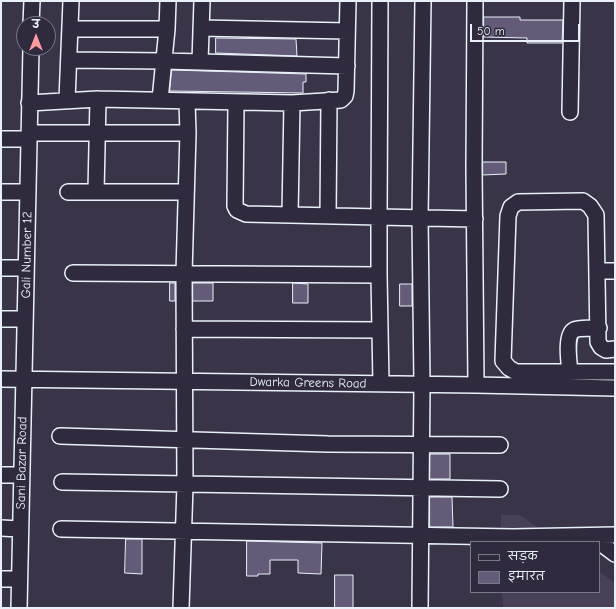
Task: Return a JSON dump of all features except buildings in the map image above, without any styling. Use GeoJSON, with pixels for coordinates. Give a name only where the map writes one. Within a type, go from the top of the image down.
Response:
{"type":"FeatureCollection","features":[{"type":"Feature","properties":{"kind":"street"},"geometry":{"type":"LineString","coordinates":[[31,16],[32,1]]}},
{"type":"Feature","properties":{"kind":"street"},"geometry":{"type":"LineString","coordinates":[[67,100],[71,1]]}},
{"type":"Feature","properties":{"kind":"street"},"geometry":{"type":"LineString","coordinates":[[160,100],[167,29],[168,1]]}},
{"type":"Feature","properties":{"kind":"street"},"geometry":{"type":"LineString","coordinates":[[200,62],[202,1]]}},
{"type":"Feature","properties":{"kind":"street"},"geometry":{"type":"LineString","coordinates":[[29,103],[98,99],[292,103],[340,100],[345,96],[346,91],[348,1]]}},
{"type":"Feature","properties":{"kind":"street"},"geometry":{"type":"LineString","coordinates":[[380,1],[379,275],[381,384]]}},
{"type":"Feature","properties":{"kind":"street"},"geometry":{"type":"LineString","coordinates":[[420,608],[422,384],[420,218],[423,1]]}},
{"type":"Feature","properties":{"kind":"street"},"geometry":{"type":"LineString","coordinates":[[475,1],[476,385]]}},
{"type":"Feature","properties":{"kind":"street"},"geometry":{"type":"LineString","coordinates":[[570,112],[572,1]]}},
{"type":"Feature","properties":{"kind":"street"},"geometry":{"type":"LineString","coordinates":[[201,28],[347,31]]}},
{"type":"Feature","properties":{"kind":"street"},"geometry":{"type":"LineString","coordinates":[[70,29],[167,29]]}},
{"type":"Feature","properties":{"kind":"street","name":"Gali Number 12"},"geometry":{"type":"LineString","coordinates":[[25,319],[31,56]]}},
{"type":"Feature","properties":{"kind":"street"},"geometry":{"type":"LineString","coordinates":[[69,60],[347,66]]}},
{"type":"Feature","properties":{"kind":"street"},"geometry":{"type":"LineString","coordinates":[[96,192],[98,99]]}},
{"type":"Feature","properties":{"kind":"street"},"geometry":{"type":"LineString","coordinates":[[328,216],[329,100]]}},
{"type":"Feature","properties":{"kind":"street"},"geometry":{"type":"LineString","coordinates":[[181,608],[185,485],[184,273],[188,133],[187,102]]}},
{"type":"Feature","properties":{"kind":"street"},"geometry":{"type":"LineString","coordinates":[[236,102],[235,206],[240,212],[246,214],[475,219]]}},
{"type":"Feature","properties":{"kind":"street"},"geometry":{"type":"LineString","coordinates":[[290,215],[292,103]]}},
{"type":"Feature","properties":{"kind":"street"},"geometry":{"type":"LineString","coordinates":[[1,139],[29,136],[97,133],[188,133]]}},
{"type":"Feature","properties":{"kind":"street"},"geometry":{"type":"LineString","coordinates":[[1,192],[28,192]]}},
{"type":"Feature","properties":{"kind":"street"},"geometry":{"type":"LineString","coordinates":[[68,192],[186,192]]}},
{"type":"Feature","properties":{"kind":"street"},"geometry":{"type":"LineString","coordinates":[[615,349],[606,350],[598,342],[599,328],[596,215],[590,206],[583,201],[518,202],[511,207],[508,216],[503,361],[509,368],[516,372],[615,372]]}},
{"type":"Feature","properties":{"kind":"street"},"geometry":{"type":"LineString","coordinates":[[1,268],[26,268]]}},
{"type":"Feature","properties":{"kind":"street"},"geometry":{"type":"LineString","coordinates":[[598,271],[615,271]]}},
{"type":"Feature","properties":{"kind":"street"},"geometry":{"type":"LineString","coordinates":[[73,273],[379,275]]}},
{"type":"Feature","properties":{"kind":"street"},"geometry":{"type":"LineString","coordinates":[[1,319],[25,319]]}},
{"type":"Feature","properties":{"kind":"street","name":"Sani Bazar Road"},"geometry":{"type":"LineString","coordinates":[[19,608],[25,319]]}},
{"type":"Feature","properties":{"kind":"street"},"geometry":{"type":"LineString","coordinates":[[570,372],[568,336],[576,329],[599,328]]}},
{"type":"Feature","properties":{"kind":"street"},"geometry":{"type":"LineString","coordinates":[[184,329],[380,330]]}},
{"type":"Feature","properties":{"kind":"street"},"geometry":{"type":"LineString","coordinates":[[600,372],[608,388]]}},
{"type":"Feature","properties":{"kind":"street","name":"Dwarka Greens Road"},"geometry":{"type":"LineString","coordinates":[[1,379],[422,384],[608,388]]}},
{"type":"Feature","properties":{"kind":"street"},"geometry":{"type":"LineString","coordinates":[[60,436],[328,444],[500,445]]}},
{"type":"Feature","properties":{"kind":"street"},"geometry":{"type":"LineString","coordinates":[[1,475],[22,475]]}},
{"type":"Feature","properties":{"kind":"street"},"geometry":{"type":"LineString","coordinates":[[62,482],[500,489]]}},
{"type":"Feature","properties":{"kind":"street"},"geometry":{"type":"LineString","coordinates":[[1,528],[20,529]]}},
{"type":"Feature","properties":{"kind":"street"},"geometry":{"type":"LineString","coordinates":[[61,529],[513,537],[615,535]]}},
{"type":"Feature","properties":{"kind":"street"},"geometry":{"type":"LineString","coordinates":[[591,536],[598,541]]}},
{"type":"Feature","properties":{"kind":"street"},"geometry":{"type":"LineString","coordinates":[[600,543],[615,554]]}},
{"type":"Feature","properties":{"kind":"street"},"geometry":{"type":"LineString","coordinates":[[1,579],[19,579]]}},
{"type":"Feature","properties":{"kind":"shaded area"},"geometry":{"type":"Polygon","coordinates":[[[501,515],[520,515],[557,541],[501,541],[501,515]]]}},
{"type":"Feature","properties":{"kind":"shaded area"},"geometry":{"type":"Polygon","coordinates":[[[600,572],[615,583],[615,608],[503,608],[502,593],[600,593],[600,572]]]}}]}
